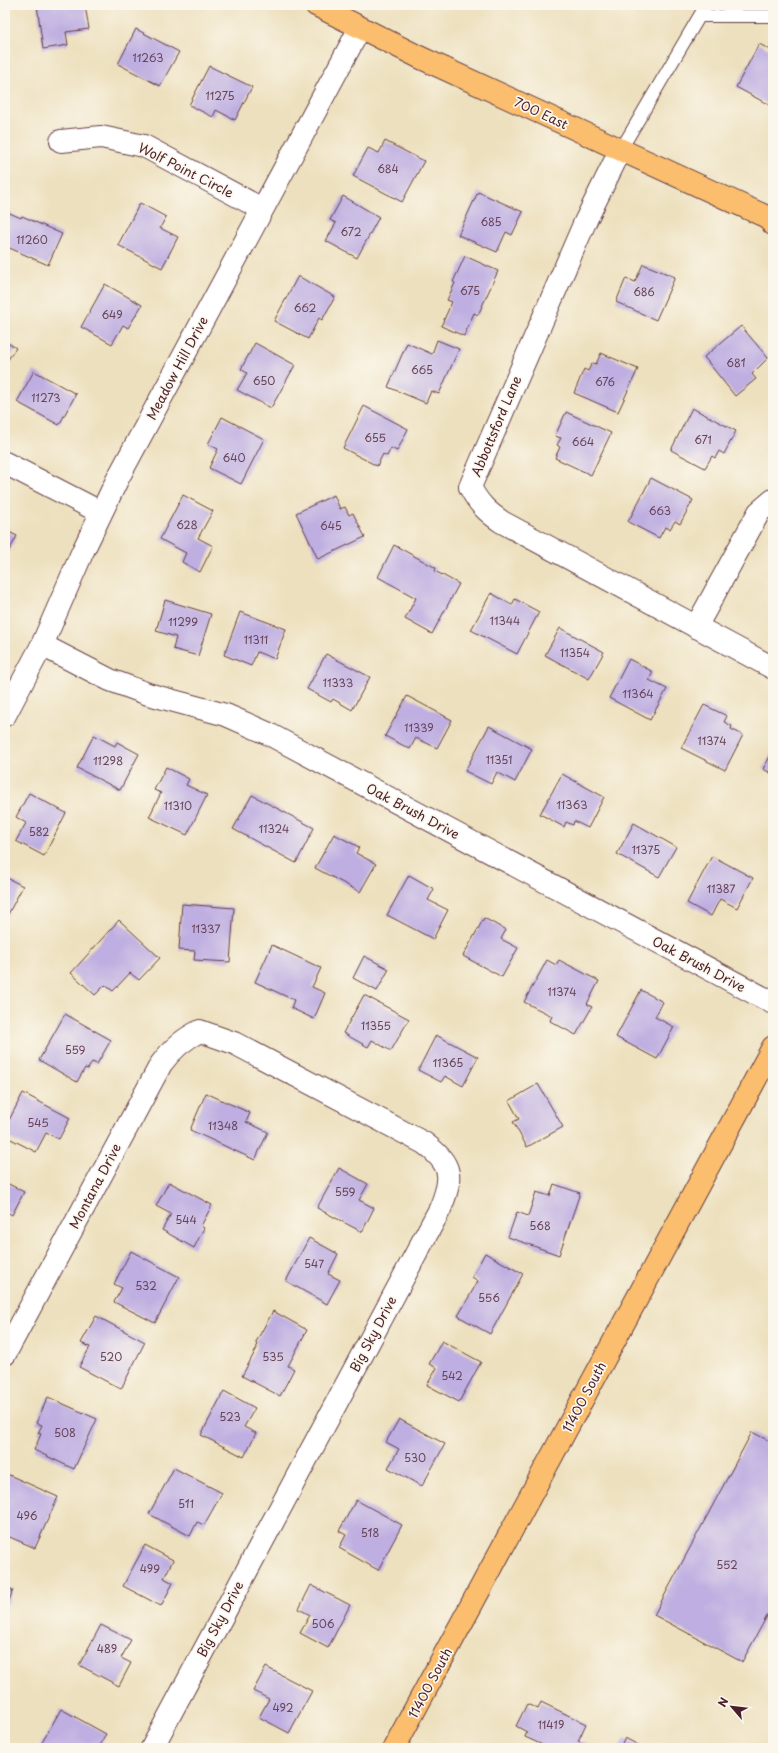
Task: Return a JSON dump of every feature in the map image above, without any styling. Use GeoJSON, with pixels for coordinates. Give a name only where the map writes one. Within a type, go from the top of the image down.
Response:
{"type":"FeatureCollection","features":[{"type":"Feature","properties":{"kind":"main road","name":"700 East"},"geometry":{"type":"LineString","coordinates":[[316,5],[360,28],[620,151],[771,218]]}},
{"type":"Feature","properties":{"kind":"main road","name":"11400 South"},"geometry":{"type":"LineString","coordinates":[[396,1748],[773,1047]]}},
{"type":"Feature","properties":{"kind":"street","name":"Meadow Hill Drive"},"geometry":{"type":"LineString","coordinates":[[5,715],[42,645],[100,512],[360,28]]}},
{"type":"Feature","properties":{"kind":"street","name":"Wolf Point Circle"},"geometry":{"type":"LineString","coordinates":[[60,141],[101,137],[144,146],[262,210]]}},
{"type":"Feature","properties":{"kind":"street","name":"Abbottsford Lane"},"geometry":{"type":"LineString","coordinates":[[620,151],[585,222],[470,488],[477,501],[488,513],[502,522],[773,668]]}},
{"type":"Feature","properties":{"kind":"street"},"geometry":{"type":"LineString","coordinates":[[5,463],[100,512]]}},
{"type":"Feature","properties":{"kind":"street"},"geometry":{"type":"LineString","coordinates":[[696,627],[759,512],[773,500]]}},
{"type":"Feature","properties":{"kind":"street","name":"Oak Brush Drive"},"geometry":{"type":"LineString","coordinates":[[42,645],[110,680],[148,694],[226,715],[267,733],[773,1003]]}},
{"type":"Feature","properties":{"kind":"street","name":"Montana Drive"},"geometry":{"type":"LineString","coordinates":[[5,1354],[161,1064],[171,1050],[184,1038],[200,1031]]}},
{"type":"Feature","properties":{"kind":"street","name":"Big Sky Drive"},"geometry":{"type":"LineString","coordinates":[[152,1748],[436,1216],[448,1190],[448,1170],[438,1154],[424,1143],[234,1043],[200,1031]]}},
{"type":"Feature","properties":{"kind":"lane"},"geometry":{"type":"LineString","coordinates":[[620,151],[706,5]]}},
{"type":"Feature","properties":{"kind":"lane"},"geometry":{"type":"LineString","coordinates":[[700,16],[773,16]]}},
{"type":"Feature","properties":{"kind":"building"},"geometry":{"type":"Polygon","coordinates":[[[37,5],[85,5],[89,29],[66,32],[68,45],[43,49],[37,5]]]}},
{"type":"Feature","properties":{"kind":"building"},"geometry":{"type":"Polygon","coordinates":[[[136,29],[179,52],[160,86],[118,64],[136,29]]]}},
{"type":"Feature","properties":{"kind":"building"},"geometry":{"type":"Polygon","coordinates":[[[759,44],[773,51],[773,107],[736,87],[759,44]]]}},
{"type":"Feature","properties":{"kind":"building"},"geometry":{"type":"Polygon","coordinates":[[[209,66],[252,87],[235,120],[216,110],[213,117],[189,105],[209,66]]]}},
{"type":"Feature","properties":{"kind":"building"},"geometry":{"type":"Polygon","coordinates":[[[385,141],[424,161],[402,202],[353,176],[368,148],[379,153],[385,141]]]}},
{"type":"Feature","properties":{"kind":"building"},"geometry":{"type":"Polygon","coordinates":[[[478,192],[523,212],[512,235],[506,232],[497,252],[458,235],[478,192]]]}},
{"type":"Feature","properties":{"kind":"building"},"geometry":{"type":"Polygon","coordinates":[[[343,196],[379,217],[357,258],[326,241],[336,223],[330,220],[343,196]]]}},
{"type":"Feature","properties":{"kind":"building"},"geometry":{"type":"Polygon","coordinates":[[[140,203],[166,217],[160,228],[178,237],[162,268],[118,245],[140,203]]]}},
{"type":"Feature","properties":{"kind":"building"},"geometry":{"type":"Polygon","coordinates":[[[5,211],[21,218],[22,216],[62,234],[48,265],[5,246],[5,211]]]}},
{"type":"Feature","properties":{"kind":"building"},"geometry":{"type":"Polygon","coordinates":[[[465,256],[498,271],[478,315],[474,313],[464,336],[441,326],[452,302],[447,300],[455,283],[453,282],[465,256]]]}},
{"type":"Feature","properties":{"kind":"building"},"geometry":{"type":"Polygon","coordinates":[[[643,264],[675,277],[656,320],[616,302],[626,278],[635,282],[643,264]]]}},
{"type":"Feature","properties":{"kind":"building"},"geometry":{"type":"Polygon","coordinates":[[[298,276],[335,297],[322,320],[319,318],[308,339],[274,321],[298,276]]]}},
{"type":"Feature","properties":{"kind":"building"},"geometry":{"type":"Polygon","coordinates":[[[105,284],[142,305],[128,328],[123,325],[112,344],[81,327],[105,284]]]}},
{"type":"Feature","properties":{"kind":"building"},"geometry":{"type":"Polygon","coordinates":[[[741,326],[768,358],[752,374],[756,379],[735,396],[704,357],[741,326]]]}},
{"type":"Feature","properties":{"kind":"building"},"geometry":{"type":"Polygon","coordinates":[[[437,340],[459,349],[439,394],[431,391],[426,403],[388,387],[407,343],[432,354],[437,340]]]}},
{"type":"Feature","properties":{"kind":"building"},"geometry":{"type":"Polygon","coordinates":[[[5,341],[16,348],[5,364],[5,341]]]}},
{"type":"Feature","properties":{"kind":"building"},"geometry":{"type":"Polygon","coordinates":[[[255,343],[295,365],[271,408],[237,390],[247,373],[241,369],[255,343]]]}},
{"type":"Feature","properties":{"kind":"building"},"geometry":{"type":"Polygon","coordinates":[[[601,353],[638,369],[618,412],[574,393],[584,369],[588,371],[592,363],[596,364],[601,353]]]}},
{"type":"Feature","properties":{"kind":"building"},"geometry":{"type":"Polygon","coordinates":[[[34,371],[76,394],[59,425],[17,402],[34,371]]]}},
{"type":"Feature","properties":{"kind":"building"},"geometry":{"type":"Polygon","coordinates":[[[364,406],[408,429],[397,451],[391,448],[387,456],[383,454],[377,466],[343,448],[364,406]]]}},
{"type":"Feature","properties":{"kind":"building"},"geometry":{"type":"Polygon","coordinates":[[[692,408],[736,431],[724,454],[719,451],[715,458],[712,456],[705,468],[671,450],[692,408]]]}},
{"type":"Feature","properties":{"kind":"building"},"geometry":{"type":"Polygon","coordinates":[[[566,412],[611,433],[591,475],[555,458],[560,447],[557,445],[561,438],[555,436],[566,412]]]}},
{"type":"Feature","properties":{"kind":"building"},"geometry":{"type":"Polygon","coordinates":[[[222,417],[264,439],[241,484],[209,468],[218,449],[208,444],[222,417]]]}},
{"type":"Feature","properties":{"kind":"building"},"geometry":{"type":"Polygon","coordinates":[[[651,478],[693,500],[680,524],[675,521],[670,529],[665,527],[659,538],[628,522],[651,478]]]}},
{"type":"Feature","properties":{"kind":"building"},"geometry":{"type":"Polygon","coordinates":[[[183,495],[213,511],[198,538],[213,546],[200,572],[182,562],[186,553],[160,539],[183,495]]]}},
{"type":"Feature","properties":{"kind":"building"},"geometry":{"type":"Polygon","coordinates":[[[334,495],[340,509],[345,507],[349,515],[353,513],[365,537],[318,559],[296,513],[334,495]]]}},
{"type":"Feature","properties":{"kind":"building"},"geometry":{"type":"Polygon","coordinates":[[[5,530],[17,536],[5,558],[5,530]]]}},
{"type":"Feature","properties":{"kind":"building"},"geometry":{"type":"Polygon","coordinates":[[[394,545],[436,568],[435,571],[459,584],[432,634],[405,619],[416,598],[378,577],[394,545]]]}},
{"type":"Feature","properties":{"kind":"building"},"geometry":{"type":"Polygon","coordinates":[[[491,593],[512,605],[515,599],[539,612],[517,654],[471,630],[491,593]]]}},
{"type":"Feature","properties":{"kind":"building"},"geometry":{"type":"Polygon","coordinates":[[[165,600],[211,614],[198,656],[173,649],[176,637],[156,631],[165,600]]]}},
{"type":"Feature","properties":{"kind":"building"},"geometry":{"type":"Polygon","coordinates":[[[240,612],[286,629],[275,659],[257,652],[251,666],[224,655],[240,612]]]}},
{"type":"Feature","properties":{"kind":"building"},"geometry":{"type":"Polygon","coordinates":[[[560,628],[604,652],[589,679],[545,655],[560,628]]]}},
{"type":"Feature","properties":{"kind":"building"},"geometry":{"type":"Polygon","coordinates":[[[326,654],[370,677],[352,710],[333,699],[331,702],[307,689],[326,654]]]}},
{"type":"Feature","properties":{"kind":"building"},"geometry":{"type":"Polygon","coordinates":[[[629,659],[653,672],[649,680],[667,689],[650,720],[609,698],[629,659]]]}},
{"type":"Feature","properties":{"kind":"building"},"geometry":{"type":"Polygon","coordinates":[[[407,696],[452,720],[437,748],[416,738],[410,749],[385,736],[407,696]]]}},
{"type":"Feature","properties":{"kind":"building"},"geometry":{"type":"Polygon","coordinates":[[[704,705],[727,716],[724,722],[732,726],[731,729],[743,735],[725,770],[681,748],[704,705]]]}},
{"type":"Feature","properties":{"kind":"building"},"geometry":{"type":"Polygon","coordinates":[[[489,726],[532,749],[515,782],[497,772],[491,784],[465,771],[489,726]]]}},
{"type":"Feature","properties":{"kind":"building"},"geometry":{"type":"Polygon","coordinates":[[[94,735],[115,746],[117,742],[139,754],[120,790],[77,768],[94,735]]]}},
{"type":"Feature","properties":{"kind":"building"},"geometry":{"type":"Polygon","coordinates":[[[773,751],[773,774],[763,769],[773,751]]]}},
{"type":"Feature","properties":{"kind":"building"},"geometry":{"type":"Polygon","coordinates":[[[166,767],[189,779],[186,785],[207,795],[187,835],[149,817],[161,793],[154,790],[166,767]]]}},
{"type":"Feature","properties":{"kind":"building"},"geometry":{"type":"Polygon","coordinates":[[[562,774],[604,797],[588,828],[574,821],[573,825],[566,822],[564,827],[540,814],[562,774]]]}},
{"type":"Feature","properties":{"kind":"building"},"geometry":{"type":"Polygon","coordinates":[[[29,793],[66,813],[44,856],[16,841],[26,823],[16,817],[29,793]]]}},
{"type":"Feature","properties":{"kind":"building"},"geometry":{"type":"Polygon","coordinates":[[[252,795],[314,828],[296,863],[233,829],[252,795]]]}},
{"type":"Feature","properties":{"kind":"building"},"geometry":{"type":"Polygon","coordinates":[[[634,823],[676,847],[659,877],[617,854],[634,823]]]}},
{"type":"Feature","properties":{"kind":"building"},"geometry":{"type":"Polygon","coordinates":[[[334,834],[359,847],[356,853],[376,864],[360,892],[315,868],[334,834]]]}},
{"type":"Feature","properties":{"kind":"building"},"geometry":{"type":"Polygon","coordinates":[[[712,856],[753,878],[737,908],[720,899],[711,916],[687,903],[712,856]]]}},
{"type":"Feature","properties":{"kind":"building"},"geometry":{"type":"Polygon","coordinates":[[[409,875],[434,889],[428,900],[448,910],[433,939],[387,915],[409,875]]]}},
{"type":"Feature","properties":{"kind":"building"},"geometry":{"type":"Polygon","coordinates":[[[5,877],[23,886],[5,920],[5,877]]]}},
{"type":"Feature","properties":{"kind":"building"},"geometry":{"type":"Polygon","coordinates":[[[182,904],[234,908],[230,962],[194,960],[195,951],[179,950],[182,904]]]}},
{"type":"Feature","properties":{"kind":"building"},"geometry":{"type":"Polygon","coordinates":[[[484,918],[506,930],[501,939],[518,948],[502,977],[463,956],[484,918]]]}},
{"type":"Feature","properties":{"kind":"building"},"geometry":{"type":"Polygon","coordinates":[[[119,920],[160,958],[139,980],[130,973],[113,991],[105,985],[95,995],[71,973],[119,920]]]}},
{"type":"Feature","properties":{"kind":"building"},"geometry":{"type":"Polygon","coordinates":[[[272,945],[321,968],[312,987],[325,993],[314,1019],[291,1008],[294,1000],[255,982],[272,945]]]}},
{"type":"Feature","properties":{"kind":"building"},"geometry":{"type":"Polygon","coordinates":[[[364,956],[389,969],[377,991],[353,978],[364,956]]]}},
{"type":"Feature","properties":{"kind":"building"},"geometry":{"type":"Polygon","coordinates":[[[547,960],[556,965],[559,960],[599,981],[587,1004],[592,1007],[576,1035],[550,1021],[552,1016],[524,1002],[547,960]]]}},
{"type":"Feature","properties":{"kind":"building"},"geometry":{"type":"Polygon","coordinates":[[[641,990],[663,1002],[655,1017],[674,1027],[657,1059],[616,1037],[641,990]]]}},
{"type":"Feature","properties":{"kind":"building"},"geometry":{"type":"Polygon","coordinates":[[[364,995],[409,1019],[391,1051],[372,1040],[368,1047],[343,1033],[364,995]]]}},
{"type":"Feature","properties":{"kind":"building"},"geometry":{"type":"Polygon","coordinates":[[[65,1014],[111,1040],[97,1064],[92,1062],[88,1069],[85,1068],[77,1082],[39,1060],[65,1014]]]}},
{"type":"Feature","properties":{"kind":"building"},"geometry":{"type":"Polygon","coordinates":[[[436,1035],[478,1057],[463,1086],[445,1076],[441,1082],[418,1070],[436,1035]]]}},
{"type":"Feature","properties":{"kind":"building"},"geometry":{"type":"Polygon","coordinates":[[[538,1084],[563,1127],[527,1147],[513,1122],[519,1119],[509,1101],[538,1084]]]}},
{"type":"Feature","properties":{"kind":"building"},"geometry":{"type":"Polygon","coordinates":[[[23,1093],[70,1118],[59,1139],[46,1133],[36,1152],[5,1136],[5,1128],[23,1093]]]}},
{"type":"Feature","properties":{"kind":"building"},"geometry":{"type":"Polygon","coordinates":[[[206,1093],[250,1113],[246,1122],[268,1132],[255,1160],[190,1130],[206,1093]]]}},
{"type":"Feature","properties":{"kind":"building"},"geometry":{"type":"Polygon","coordinates":[[[339,1168],[368,1184],[359,1200],[374,1208],[362,1232],[317,1208],[339,1168]]]}},
{"type":"Feature","properties":{"kind":"building"},"geometry":{"type":"Polygon","coordinates":[[[5,1182],[24,1192],[12,1215],[5,1211],[5,1182]]]}},
{"type":"Feature","properties":{"kind":"building"},"geometry":{"type":"Polygon","coordinates":[[[169,1182],[212,1205],[201,1226],[204,1228],[194,1248],[162,1230],[171,1214],[156,1206],[169,1182]]]}},
{"type":"Feature","properties":{"kind":"building"},"geometry":{"type":"Polygon","coordinates":[[[554,1184],[580,1193],[559,1255],[508,1237],[517,1212],[528,1216],[536,1192],[550,1196],[554,1184]]]}},
{"type":"Feature","properties":{"kind":"building"},"geometry":{"type":"Polygon","coordinates":[[[309,1238],[338,1254],[328,1274],[340,1280],[327,1304],[286,1281],[309,1238]]]}},
{"type":"Feature","properties":{"kind":"building"},"geometry":{"type":"Polygon","coordinates":[[[131,1251],[179,1277],[155,1323],[114,1302],[122,1288],[114,1284],[131,1251]]]}},
{"type":"Feature","properties":{"kind":"building"},"geometry":{"type":"Polygon","coordinates":[[[485,1253],[523,1274],[490,1334],[458,1316],[478,1281],[472,1277],[485,1253]]]}},
{"type":"Feature","properties":{"kind":"building"},"geometry":{"type":"Polygon","coordinates":[[[273,1311],[307,1330],[288,1366],[294,1369],[280,1396],[242,1376],[257,1348],[256,1342],[273,1311]]]}},
{"type":"Feature","properties":{"kind":"building"},"geometry":{"type":"Polygon","coordinates":[[[96,1316],[145,1342],[121,1389],[79,1367],[90,1347],[81,1343],[96,1316]]]}},
{"type":"Feature","properties":{"kind":"building"},"geometry":{"type":"Polygon","coordinates":[[[442,1341],[481,1362],[459,1402],[427,1385],[437,1368],[429,1364],[442,1341]]]}},
{"type":"Feature","properties":{"kind":"building"},"geometry":{"type":"Polygon","coordinates":[[[224,1391],[255,1408],[244,1427],[256,1433],[244,1457],[201,1435],[224,1391]]]}},
{"type":"Feature","properties":{"kind":"building"},"geometry":{"type":"Polygon","coordinates":[[[48,1397],[97,1419],[74,1469],[34,1450],[41,1434],[38,1433],[42,1425],[36,1423],[48,1397]]]}},
{"type":"Feature","properties":{"kind":"building"},"geometry":{"type":"Polygon","coordinates":[[[399,1419],[445,1444],[422,1486],[388,1468],[399,1449],[386,1442],[399,1419]]]}},
{"type":"Feature","properties":{"kind":"building"},"geometry":{"type":"Polygon","coordinates":[[[752,1432],[773,1443],[773,1605],[742,1662],[654,1615],[752,1432]]]}},
{"type":"Feature","properties":{"kind":"building"},"geometry":{"type":"Polygon","coordinates":[[[174,1468],[222,1493],[204,1525],[197,1522],[190,1536],[149,1514],[174,1468]]]}},
{"type":"Feature","properties":{"kind":"building"},"geometry":{"type":"Polygon","coordinates":[[[7,1474],[58,1497],[35,1548],[5,1535],[5,1478],[7,1474]]]}},
{"type":"Feature","properties":{"kind":"building"},"geometry":{"type":"Polygon","coordinates":[[[356,1500],[402,1525],[378,1570],[339,1548],[346,1535],[339,1531],[356,1500]]]}},
{"type":"Feature","properties":{"kind":"building"},"geometry":{"type":"Polygon","coordinates":[[[145,1545],[173,1560],[164,1578],[173,1583],[161,1606],[123,1586],[145,1545]]]}},
{"type":"Feature","properties":{"kind":"building"},"geometry":{"type":"Polygon","coordinates":[[[311,1585],[350,1605],[328,1648],[300,1633],[310,1615],[299,1609],[311,1585]]]}},
{"type":"Feature","properties":{"kind":"building"},"geometry":{"type":"Polygon","coordinates":[[[5,1587],[13,1590],[5,1611],[5,1587]]]}},
{"type":"Feature","properties":{"kind":"building"},"geometry":{"type":"Polygon","coordinates":[[[101,1625],[131,1640],[121,1658],[131,1663],[119,1686],[79,1665],[101,1625]]]}},
{"type":"Feature","properties":{"kind":"building"},"geometry":{"type":"Polygon","coordinates":[[[266,1667],[312,1691],[289,1733],[259,1717],[269,1699],[253,1691],[266,1667]]]}},
{"type":"Feature","properties":{"kind":"building"},"geometry":{"type":"Polygon","coordinates":[[[541,1702],[586,1724],[578,1741],[590,1746],[589,1748],[544,1748],[545,1746],[525,1737],[527,1732],[516,1726],[527,1704],[538,1709],[541,1702]]]}},
{"type":"Feature","properties":{"kind":"building"},"geometry":{"type":"Polygon","coordinates":[[[61,1709],[106,1734],[99,1748],[39,1748],[61,1709]]]}},
{"type":"Feature","properties":{"kind":"building"},"geometry":{"type":"Polygon","coordinates":[[[625,1738],[644,1748],[620,1748],[625,1738]]]}}]}
